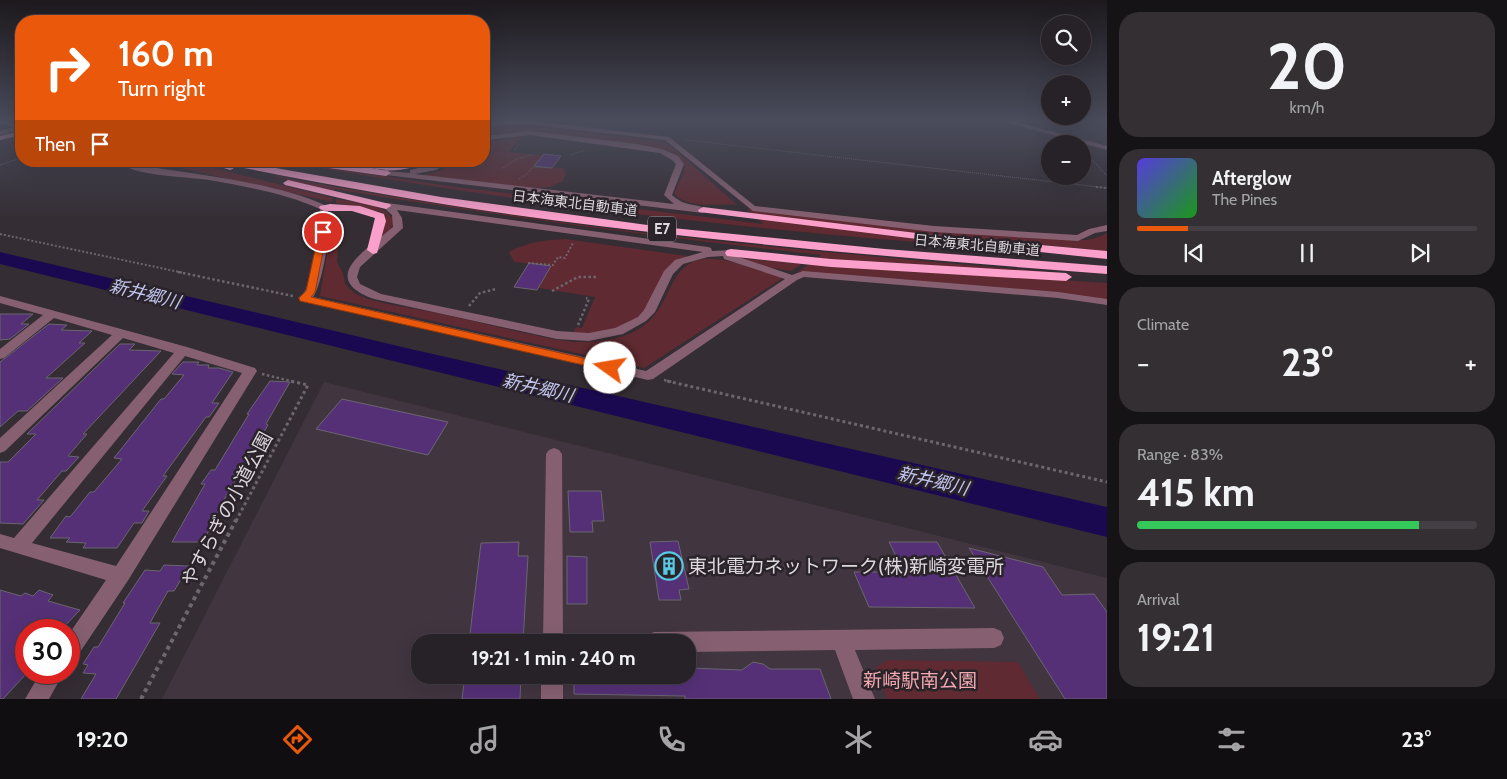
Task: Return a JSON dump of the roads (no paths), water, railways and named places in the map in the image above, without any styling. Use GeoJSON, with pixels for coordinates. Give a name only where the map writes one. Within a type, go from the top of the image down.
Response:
{"type":"FeatureCollection","features":[{"type":"Feature","properties":{"kind":"highway"},"geometry":{"type":"LineString","coordinates":[[228,167],[316,191],[386,206]]}},
{"type":"Feature","properties":{"kind":"highway","name":"日本海東北自動車道"},"geometry":{"type":"LineString","coordinates":[[255,167],[424,197],[563,218],[851,249],[1107,270]]}},
{"type":"Feature","properties":{"kind":"highway","name":"日本海東北自動車道"},"geometry":{"type":"LineString","coordinates":[[291,167],[384,184],[613,215],[867,242],[1107,260]]}},
{"type":"Feature","properties":{"kind":"highway"},"geometry":{"type":"LineString","coordinates":[[343,167],[386,173]]}},
{"type":"Feature","properties":{"kind":"highway"},"geometry":{"type":"LineString","coordinates":[[324,208],[340,207],[371,212],[380,216],[381,221],[373,250]]}},
{"type":"Feature","properties":{"kind":"highway"},"geometry":{"type":"LineString","coordinates":[[703,210],[932,238],[1107,255]]}},
{"type":"Feature","properties":{"kind":"highway"},"geometry":{"type":"LineString","coordinates":[[730,255],[918,270],[1107,279]]}},
{"type":"Feature","properties":{"kind":"street"},"geometry":{"type":"LineString","coordinates":[[667,154],[675,158],[680,164],[668,192],[669,198],[681,204],[703,210]]}},
{"type":"Feature","properties":{"kind":"street"},"geometry":{"type":"LineString","coordinates":[[686,154],[753,208],[934,229],[1078,238],[1092,231],[1107,228]]}},
{"type":"Feature","properties":{"kind":"street"},"geometry":{"type":"LineString","coordinates":[[134,167],[220,180],[304,199],[324,208],[326,216],[320,249],[310,292],[304,298],[648,376],[793,278],[803,274],[1058,295],[1107,302]]}},
{"type":"Feature","properties":{"kind":"street"},"geometry":{"type":"LineString","coordinates":[[386,173],[424,170],[432,167]]}},
{"type":"Feature","properties":{"kind":"street"},"geometry":{"type":"LineString","coordinates":[[386,173],[703,210]]}},
{"type":"Feature","properties":{"kind":"street"},"geometry":{"type":"LineString","coordinates":[[386,206],[396,213],[399,218],[398,228],[351,271],[351,280],[356,287],[366,293],[557,335],[589,337],[620,331],[642,319],[649,312],[668,273],[679,262],[708,254],[730,255]]}},
{"type":"Feature","properties":{"kind":"street"},"geometry":{"type":"LineString","coordinates":[[386,206],[730,255],[793,278]]}},
{"type":"Feature","properties":{"kind":"street"},"geometry":{"type":"LineString","coordinates":[[0,299],[183,350],[250,371],[120,576],[80,635]]}},
{"type":"Feature","properties":{"kind":"street"},"geometry":{"type":"LineString","coordinates":[[0,355],[52,314]]}},
{"type":"Feature","properties":{"kind":"street"},"geometry":{"type":"LineString","coordinates":[[0,447],[121,333]]}},
{"type":"Feature","properties":{"kind":"street"},"geometry":{"type":"LineString","coordinates":[[18,546],[183,350]]}},
{"type":"Feature","properties":{"kind":"street"},"geometry":{"type":"LineString","coordinates":[[553,634],[554,454]]}},
{"type":"Feature","properties":{"kind":"street"},"geometry":{"type":"LineString","coordinates":[[0,541],[120,576]]}},
{"type":"Feature","properties":{"kind":"street"},"geometry":{"type":"LineString","coordinates":[[696,642],[994,638]]}},
{"type":"Feature","properties":{"kind":"street"},"geometry":{"type":"LineString","coordinates":[[841,640],[864,699]]}},
{"type":"Feature","properties":{"kind":"street"},"geometry":{"type":"LineString","coordinates":[[36,699],[46,684]]}},
{"type":"Feature","properties":{"kind":"street"},"geometry":{"type":"LineString","coordinates":[[552,684],[552,699]]}},
{"type":"Feature","properties":{"kind":"waterway","name":"新井郷川"},"geometry":{"type":"LineString","coordinates":[[0,258],[276,326],[1107,522]]}},
{"type":"Feature","properties":{"kind":"place","name":"東北電力ネットワーク(株)新崎変電所"},"geometry":{"type":"Point","coordinates":[669,566]}},
{"type":"Feature","properties":{"kind":"park label","name":"新崎駅南公園"},"geometry":{"type":"Point","coordinates":[920,680]}}]}
